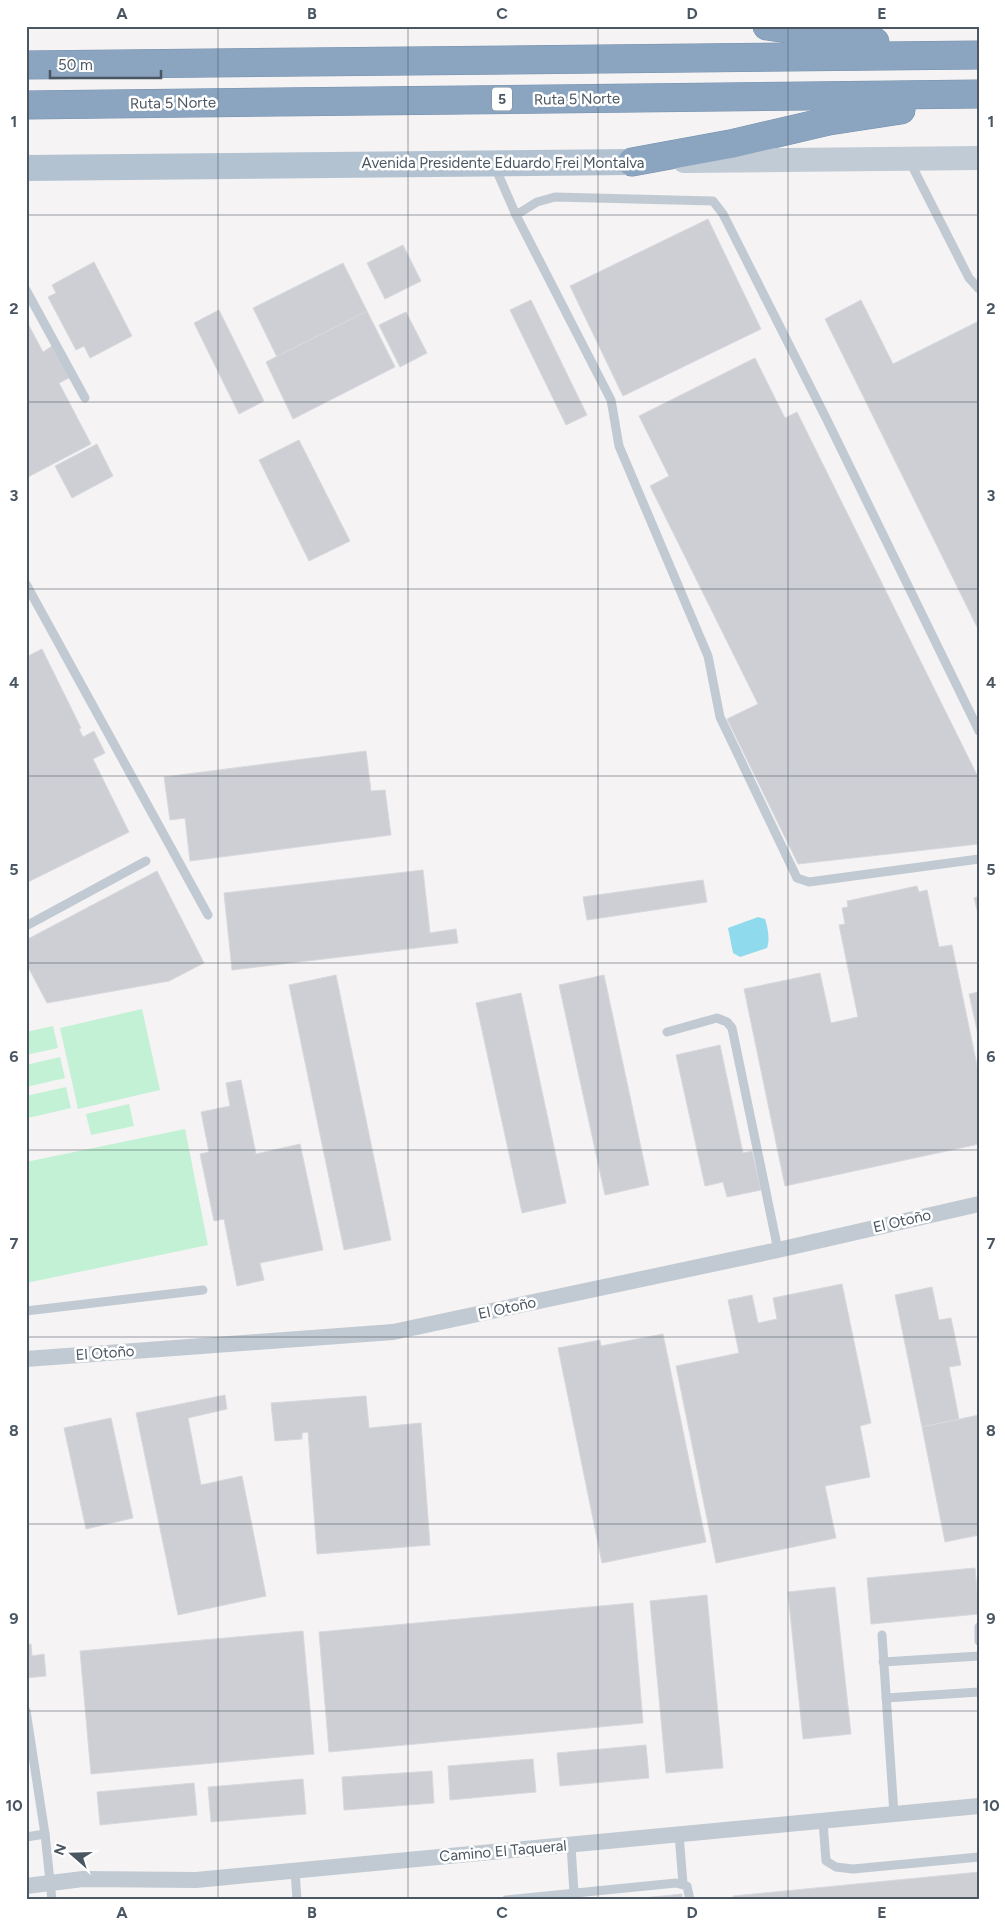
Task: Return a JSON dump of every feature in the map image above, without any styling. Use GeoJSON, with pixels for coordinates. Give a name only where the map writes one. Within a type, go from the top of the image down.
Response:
{"type":"FeatureCollection","features":[{"type":"Feature","properties":{"kind":"highway"},"geometry":{"type":"LineString","coordinates":[[767,26],[971,55]]}},
{"type":"Feature","properties":{"kind":"highway"},"geometry":{"type":"LineString","coordinates":[[26,65],[971,55]]}},
{"type":"Feature","properties":{"kind":"highway"},"geometry":{"type":"LineString","coordinates":[[632,162],[730,144],[865,114],[979,96]]}},
{"type":"Feature","properties":{"kind":"highway","name":"Ruta 5 Norte"},"geometry":{"type":"LineString","coordinates":[[26,105],[979,96]]}},
{"type":"Feature","properties":{"kind":"main road","name":"Avenida Presidente Eduardo Frei Montalva"},"geometry":{"type":"LineString","coordinates":[[26,168],[632,162]]}},
{"type":"Feature","properties":{"kind":"street","name":"Avenida Presidente Eduardo Frei Montalva"},"geometry":{"type":"LineString","coordinates":[[632,162],[979,158]]}},
{"type":"Feature","properties":{"kind":"street","name":"El Otoño"},"geometry":{"type":"LineString","coordinates":[[26,1359],[393,1332],[778,1250],[979,1204]]}},
{"type":"Feature","properties":{"kind":"street","name":"Camino El Taqueral"},"geometry":{"type":"LineString","coordinates":[[26,1886],[83,1879],[196,1880],[979,1806]]}},
{"type":"Feature","properties":{"kind":"lane"},"geometry":{"type":"LineString","coordinates":[[908,158],[969,278],[979,289]]}},
{"type":"Feature","properties":{"kind":"lane"},"geometry":{"type":"LineString","coordinates":[[494,163],[516,215],[611,400],[619,446],[708,656],[720,718],[797,878],[809,882],[979,859]]}},
{"type":"Feature","properties":{"kind":"lane"},"geometry":{"type":"LineString","coordinates":[[516,215],[537,202],[555,197],[713,201],[723,214],[826,418],[979,731]]}},
{"type":"Feature","properties":{"kind":"lane"},"geometry":{"type":"LineString","coordinates":[[26,290],[85,398]]}},
{"type":"Feature","properties":{"kind":"lane"},"geometry":{"type":"LineString","coordinates":[[26,584],[208,915]]}},
{"type":"Feature","properties":{"kind":"lane"},"geometry":{"type":"LineString","coordinates":[[26,926],[146,861]]}},
{"type":"Feature","properties":{"kind":"lane"},"geometry":{"type":"LineString","coordinates":[[667,1032],[717,1018],[727,1022],[732,1028],[778,1250]]}},
{"type":"Feature","properties":{"kind":"lane"},"geometry":{"type":"LineString","coordinates":[[26,1311],[203,1290]]}},
{"type":"Feature","properties":{"kind":"lane"},"geometry":{"type":"LineString","coordinates":[[979,1627],[979,1641]]}},
{"type":"Feature","properties":{"kind":"lane"},"geometry":{"type":"LineString","coordinates":[[882,1636],[894,1814]]}},
{"type":"Feature","properties":{"kind":"lane"},"geometry":{"type":"LineString","coordinates":[[883,1662],[979,1656]]}},
{"type":"Feature","properties":{"kind":"lane"},"geometry":{"type":"LineString","coordinates":[[886,1698],[979,1692]]}},
{"type":"Feature","properties":{"kind":"lane"},"geometry":{"type":"LineString","coordinates":[[26,1711],[45,1834],[52,1900]]}},
{"type":"Feature","properties":{"kind":"lane"},"geometry":{"type":"LineString","coordinates":[[823,1822],[826,1861],[836,1868],[854,1869],[979,1857]]}},
{"type":"Feature","properties":{"kind":"lane"},"geometry":{"type":"LineString","coordinates":[[26,1836],[45,1834]]}},
{"type":"Feature","properties":{"kind":"lane"},"geometry":{"type":"LineString","coordinates":[[679,1834],[684,1884]]}},
{"type":"Feature","properties":{"kind":"lane"},"geometry":{"type":"LineString","coordinates":[[571,1845],[574,1893]]}},
{"type":"Feature","properties":{"kind":"lane"},"geometry":{"type":"LineString","coordinates":[[295,1871],[297,1900]]}},
{"type":"Feature","properties":{"kind":"lane"},"geometry":{"type":"LineString","coordinates":[[506,1900],[676,1883],[684,1884],[689,1889],[690,1900]]}},
{"type":"Feature","properties":{"kind":"green space"},"geometry":{"type":"Polygon","coordinates":[[[142,1009],[160,1090],[78,1109],[60,1028],[142,1009]]]}},
{"type":"Feature","properties":{"kind":"green space"},"geometry":{"type":"Polygon","coordinates":[[[53,1026],[58,1048],[26,1055],[26,1032],[53,1026]]]}},
{"type":"Feature","properties":{"kind":"green space"},"geometry":{"type":"Polygon","coordinates":[[[60,1057],[65,1078],[26,1087],[26,1065],[60,1057]]]}},
{"type":"Feature","properties":{"kind":"green space"},"geometry":{"type":"Polygon","coordinates":[[[66,1087],[71,1108],[28,1118],[26,1096],[66,1087]]]}},
{"type":"Feature","properties":{"kind":"green space"},"geometry":{"type":"Polygon","coordinates":[[[129,1104],[134,1126],[91,1135],[86,1114],[129,1104]]]}},
{"type":"Feature","properties":{"kind":"green space"},"geometry":{"type":"Polygon","coordinates":[[[185,1129],[208,1245],[26,1283],[26,1162],[185,1129]]]}},
{"type":"Feature","properties":{"kind":"water"},"geometry":{"type":"Polygon","coordinates":[[[758,917],[765,919],[768,930],[767,948],[740,957],[733,953],[728,928],[758,917]]]}},
{"type":"Feature","properties":{"kind":"building"},"geometry":{"type":"Polygon","coordinates":[[[708,219],[761,329],[623,396],[570,286],[708,219]]]}},
{"type":"Feature","properties":{"kind":"building"},"geometry":{"type":"Polygon","coordinates":[[[403,245],[421,281],[385,299],[367,263],[403,245]]]}},
{"type":"Feature","properties":{"kind":"building"},"geometry":{"type":"Polygon","coordinates":[[[94,262],[132,336],[90,358],[84,346],[76,350],[48,297],[56,293],[52,285],[94,262]]]}},
{"type":"Feature","properties":{"kind":"building"},"geometry":{"type":"Polygon","coordinates":[[[343,263],[367,311],[277,357],[253,308],[343,263]]]}},
{"type":"Feature","properties":{"kind":"building"},"geometry":{"type":"Polygon","coordinates":[[[531,300],[587,415],[566,425],[510,310],[531,300]]]}},
{"type":"Feature","properties":{"kind":"building"},"geometry":{"type":"Polygon","coordinates":[[[861,300],[893,364],[979,321],[979,631],[825,319],[861,300]]]}},
{"type":"Feature","properties":{"kind":"building"},"geometry":{"type":"Polygon","coordinates":[[[219,310],[264,401],[239,414],[194,323],[219,310]]]}},
{"type":"Feature","properties":{"kind":"building"},"geometry":{"type":"Polygon","coordinates":[[[367,311],[395,367],[293,419],[266,362],[367,311]]]}},
{"type":"Feature","properties":{"kind":"building"},"geometry":{"type":"Polygon","coordinates":[[[406,312],[427,353],[400,367],[379,325],[406,312]]]}},
{"type":"Feature","properties":{"kind":"building"},"geometry":{"type":"Polygon","coordinates":[[[26,320],[43,352],[52,346],[69,378],[59,383],[91,444],[26,478],[26,320]]]}},
{"type":"Feature","properties":{"kind":"building"},"geometry":{"type":"Polygon","coordinates":[[[755,358],[785,418],[797,412],[979,779],[979,844],[798,864],[727,719],[758,704],[650,486],[669,476],[639,416],[755,358]]]}},
{"type":"Feature","properties":{"kind":"building"},"geometry":{"type":"Polygon","coordinates":[[[299,440],[350,541],[309,561],[259,460],[299,440]]]}},
{"type":"Feature","properties":{"kind":"building"},"geometry":{"type":"Polygon","coordinates":[[[97,444],[113,476],[72,498],[55,466],[97,444]]]}},
{"type":"Feature","properties":{"kind":"building"},"geometry":{"type":"Polygon","coordinates":[[[42,649],[81,728],[79,729],[83,737],[94,731],[105,753],[93,759],[129,832],[26,883],[26,657],[42,649]]]}},
{"type":"Feature","properties":{"kind":"building"},"geometry":{"type":"Polygon","coordinates":[[[366,751],[371,791],[385,790],[391,835],[190,861],[185,818],[170,820],[164,777],[366,751]]]}},
{"type":"Feature","properties":{"kind":"building"},"geometry":{"type":"Polygon","coordinates":[[[423,870],[430,933],[456,929],[458,943],[232,970],[224,893],[423,870]]]}},
{"type":"Feature","properties":{"kind":"building"},"geometry":{"type":"Polygon","coordinates":[[[157,871],[204,963],[169,981],[47,1003],[26,963],[26,940],[157,871]]]}},
{"type":"Feature","properties":{"kind":"building"},"geometry":{"type":"Polygon","coordinates":[[[703,880],[707,902],[587,920],[583,897],[703,880]]]}},
{"type":"Feature","properties":{"kind":"building"},"geometry":{"type":"Polygon","coordinates":[[[917,886],[919,892],[927,890],[939,947],[952,945],[979,1075],[979,1144],[785,1186],[744,989],[820,973],[831,1023],[858,1017],[839,925],[845,924],[842,908],[848,907],[847,901],[917,886]]]}},
{"type":"Feature","properties":{"kind":"building"},"geometry":{"type":"Polygon","coordinates":[[[979,896],[979,917],[974,898],[979,896]]]}},
{"type":"Feature","properties":{"kind":"building"},"geometry":{"type":"Polygon","coordinates":[[[336,975],[391,1240],[344,1250],[289,985],[336,975]]]}},
{"type":"Feature","properties":{"kind":"building"},"geometry":{"type":"Polygon","coordinates":[[[604,975],[649,1185],[605,1195],[559,985],[604,975]]]}},
{"type":"Feature","properties":{"kind":"building"},"geometry":{"type":"Polygon","coordinates":[[[979,992],[979,1039],[969,994],[979,992]]]}},
{"type":"Feature","properties":{"kind":"building"},"geometry":{"type":"Polygon","coordinates":[[[521,993],[566,1203],[522,1213],[476,1003],[521,993]]]}},
{"type":"Feature","properties":{"kind":"building"},"geometry":{"type":"Polygon","coordinates":[[[720,1045],[743,1153],[752,1151],[761,1190],[727,1197],[723,1182],[705,1186],[676,1055],[720,1045]]]}},
{"type":"Feature","properties":{"kind":"building"},"geometry":{"type":"Polygon","coordinates":[[[241,1080],[256,1154],[300,1144],[323,1250],[260,1263],[264,1280],[237,1286],[224,1219],[214,1221],[200,1154],[209,1152],[201,1112],[230,1106],[226,1083],[241,1080]]]}},
{"type":"Feature","properties":{"kind":"building"},"geometry":{"type":"Polygon","coordinates":[[[842,1284],[871,1423],[860,1426],[870,1477],[825,1486],[836,1538],[716,1563],[676,1366],[739,1353],[728,1300],[752,1295],[758,1323],[777,1319],[773,1298],[842,1284]]]}},
{"type":"Feature","properties":{"kind":"building"},"geometry":{"type":"Polygon","coordinates":[[[932,1287],[939,1320],[951,1318],[961,1365],[949,1367],[959,1419],[922,1427],[895,1295],[932,1287]]]}},
{"type":"Feature","properties":{"kind":"building"},"geometry":{"type":"Polygon","coordinates":[[[663,1334],[706,1542],[602,1563],[558,1348],[600,1340],[601,1346],[663,1334]]]}},
{"type":"Feature","properties":{"kind":"building"},"geometry":{"type":"Polygon","coordinates":[[[225,1395],[227,1409],[188,1418],[201,1485],[242,1476],[266,1596],[178,1615],[136,1413],[225,1395]]]}},
{"type":"Feature","properties":{"kind":"building"},"geometry":{"type":"Polygon","coordinates":[[[366,1396],[369,1428],[421,1423],[430,1545],[317,1554],[308,1432],[302,1433],[302,1439],[275,1441],[271,1403],[366,1396]]]}},
{"type":"Feature","properties":{"kind":"building"},"geometry":{"type":"Polygon","coordinates":[[[979,1415],[979,1535],[945,1542],[922,1427],[979,1415]]]}},
{"type":"Feature","properties":{"kind":"building"},"geometry":{"type":"Polygon","coordinates":[[[111,1418],[133,1518],[86,1529],[64,1428],[111,1418]]]}},
{"type":"Feature","properties":{"kind":"building"},"geometry":{"type":"Polygon","coordinates":[[[975,1568],[979,1614],[871,1624],[867,1578],[975,1568]]]}},
{"type":"Feature","properties":{"kind":"building"},"geometry":{"type":"Polygon","coordinates":[[[835,1587],[851,1734],[803,1739],[788,1592],[835,1587]]]}},
{"type":"Feature","properties":{"kind":"building"},"geometry":{"type":"Polygon","coordinates":[[[707,1595],[723,1768],[666,1773],[650,1601],[707,1595]]]}},
{"type":"Feature","properties":{"kind":"building"},"geometry":{"type":"Polygon","coordinates":[[[633,1603],[643,1723],[329,1752],[319,1632],[633,1603]]]}},
{"type":"Feature","properties":{"kind":"building"},"geometry":{"type":"Polygon","coordinates":[[[303,1631],[314,1754],[91,1774],[80,1651],[303,1631]]]}},
{"type":"Feature","properties":{"kind":"building"},"geometry":{"type":"Polygon","coordinates":[[[26,1644],[31,1644],[32,1656],[44,1654],[46,1676],[26,1678],[26,1644]]]}},
{"type":"Feature","properties":{"kind":"building"},"geometry":{"type":"Polygon","coordinates":[[[646,1745],[649,1778],[560,1786],[557,1753],[646,1745]]]}},
{"type":"Feature","properties":{"kind":"building"},"geometry":{"type":"Polygon","coordinates":[[[533,1759],[536,1792],[450,1800],[448,1766],[533,1759]]]}},
{"type":"Feature","properties":{"kind":"building"},"geometry":{"type":"Polygon","coordinates":[[[432,1771],[434,1803],[344,1810],[342,1777],[432,1771]]]}},
{"type":"Feature","properties":{"kind":"building"},"geometry":{"type":"Polygon","coordinates":[[[303,1779],[306,1814],[211,1822],[208,1787],[303,1779]]]}},
{"type":"Feature","properties":{"kind":"building"},"geometry":{"type":"Polygon","coordinates":[[[194,1783],[197,1815],[100,1825],[97,1792],[194,1783]]]}},
{"type":"Feature","properties":{"kind":"building"},"geometry":{"type":"Polygon","coordinates":[[[979,1872],[979,1900],[734,1900],[733,1896],[979,1872]]]}},
{"type":"Feature","properties":{"kind":"building"},"geometry":{"type":"Polygon","coordinates":[[[682,1894],[682,1900],[624,1900],[682,1894]]]}}]}
